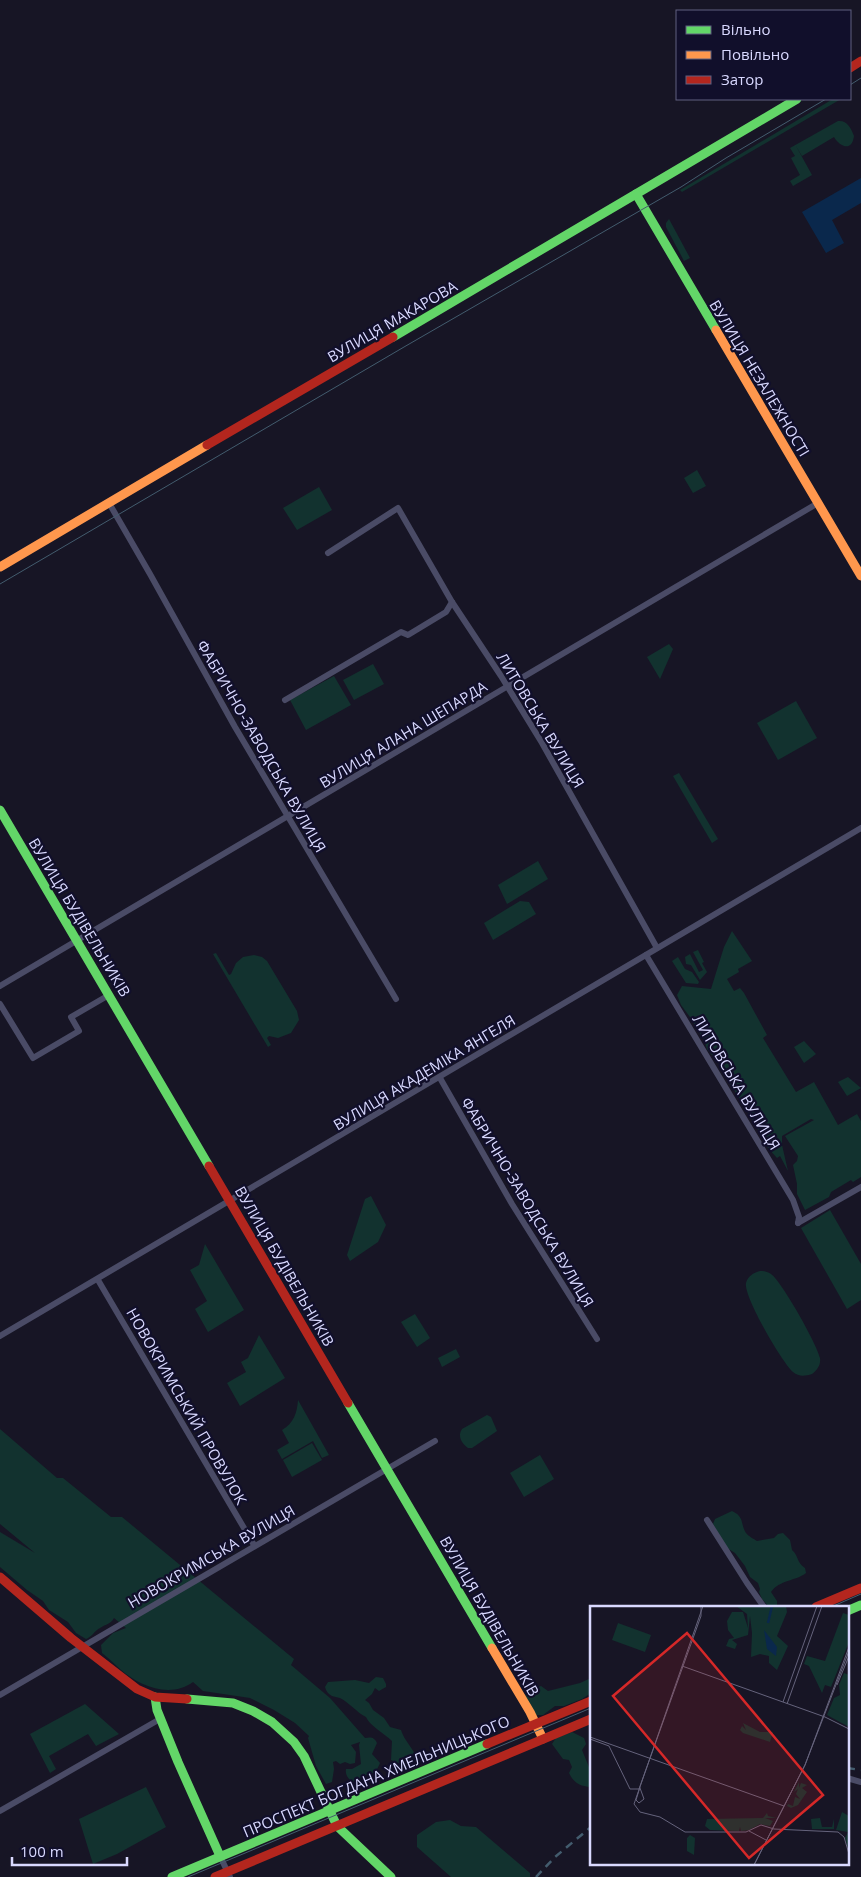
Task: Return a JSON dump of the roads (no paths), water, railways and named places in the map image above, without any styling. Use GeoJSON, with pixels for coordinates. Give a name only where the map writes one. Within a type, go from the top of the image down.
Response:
{"type":"FeatureCollection","features":[{"type":"Feature","properties":{"kind":"main road","name":"ВУЛИЦЯ МАКАРОВА"},"geometry":{"type":"LineString","coordinates":[[0,567],[795,100]]}},
{"type":"Feature","properties":{"kind":"main road","name":"ВУЛИЦЯ НЕЗАЛЕЖНОСТІ"},"geometry":{"type":"LineString","coordinates":[[636,194],[861,576]]}},
{"type":"Feature","properties":{"kind":"main road","name":"ВУЛИЦЯ БУДІВЕЛЬНИКІВ"},"geometry":{"type":"LineString","coordinates":[[0,810],[231,1200],[543,1739]]}},
{"type":"Feature","properties":{"kind":"main road"},"geometry":{"type":"LineString","coordinates":[[0,1576],[128,1683],[155,1697],[232,1703],[262,1716],[283,1732],[304,1756],[337,1826],[391,1877]]}},
{"type":"Feature","properties":{"kind":"main road"},"geometry":{"type":"LineString","coordinates":[[818,1606],[861,1588]]}},
{"type":"Feature","properties":{"kind":"main road"},"geometry":{"type":"LineString","coordinates":[[848,1611],[861,1605]]}},
{"type":"Feature","properties":{"kind":"main road"},"geometry":{"type":"LineString","coordinates":[[155,1697],[160,1719],[220,1856]]}},
{"type":"Feature","properties":{"kind":"main road","name":"ПРОСПЕКТ БОГДАНА ХМЕЛЬНИЦЬКОГО"},"geometry":{"type":"LineString","coordinates":[[172,1877],[590,1701]]}},
{"type":"Feature","properties":{"kind":"main road","name":"ПРОСПЕКТ БОГДАНА ХМЕЛЬНИЦЬКОГО"},"geometry":{"type":"LineString","coordinates":[[215,1877],[229,1874],[337,1826],[590,1719]]}},
{"type":"Feature","properties":{"kind":"street","name":"ФАБРИЧНО-ЗАВОДСЬКА ВУЛИЦЯ"},"geometry":{"type":"LineString","coordinates":[[109,503],[235,727],[396,999]]}},
{"type":"Feature","properties":{"kind":"street","name":"ВУЛИЦЯ АЛАНА ШЕПАРДА"},"geometry":{"type":"LineString","coordinates":[[0,986],[818,503]]}},
{"type":"Feature","properties":{"kind":"street","name":"ЛИТОВСЬКА ВУЛИЦЯ"},"geometry":{"type":"LineString","coordinates":[[328,553],[398,508],[452,602],[508,686],[657,948]]}},
{"type":"Feature","properties":{"kind":"street"},"geometry":{"type":"LineString","coordinates":[[285,700],[401,632],[408,635],[446,612],[452,602]]}},
{"type":"Feature","properties":{"kind":"street","name":"ВУЛИЦЯ АКАДЕМІКА ЯНГЕЛЯ"},"geometry":{"type":"LineString","coordinates":[[0,1336],[98,1280],[861,828]]}},
{"type":"Feature","properties":{"kind":"street","name":"ЛИТОВСЬКА ВУЛИЦЯ"},"geometry":{"type":"LineString","coordinates":[[646,955],[794,1200],[798,1209],[798,1223],[861,1187]]}},
{"type":"Feature","properties":{"kind":"street"},"geometry":{"type":"LineString","coordinates":[[0,1004],[32,1058],[79,1031],[71,1017],[109,995]]}},
{"type":"Feature","properties":{"kind":"street","name":"ФАБРИЧНО-ЗАВОДСЬКА ВУЛИЦЯ"},"geometry":{"type":"LineString","coordinates":[[440,1078],[508,1197],[597,1339]]}},
{"type":"Feature","properties":{"kind":"street","name":"НОВОКРИМСЬКИЙ ПРОВУЛОК"},"geometry":{"type":"LineString","coordinates":[[98,1280],[254,1546]]}},
{"type":"Feature","properties":{"kind":"street","name":"НОВОКРИМСЬКА ВУЛИЦЯ"},"geometry":{"type":"LineString","coordinates":[[0,1695],[435,1441]]}},
{"type":"Feature","properties":{"kind":"street"},"geometry":{"type":"LineString","coordinates":[[707,1520],[763,1606]]}},
{"type":"Feature","properties":{"kind":"street"},"geometry":{"type":"LineString","coordinates":[[0,1811],[160,1719]]}},
{"type":"Feature","properties":{"kind":"street"},"geometry":{"type":"LineString","coordinates":[[848,1778],[861,1782]]}},
{"type":"Feature","properties":{"kind":"street"},"geometry":{"type":"LineString","coordinates":[[220,1856],[229,1874]]}},
{"type":"Feature","properties":{"kind":"water"},"geometry":{"type":"Polygon","coordinates":[[[861,178],[861,203],[832,220],[844,243],[826,253],[802,212],[861,178]]]}},
{"type":"Feature","properties":{"kind":"tram line"},"geometry":{"type":"LineString","coordinates":[[851,84],[861,78]]}},
{"type":"Feature","properties":{"kind":"tram line"},"geometry":{"type":"LineString","coordinates":[[0,584],[681,187],[824,100]]}},
{"type":"Feature","properties":{"kind":"tram line"},"geometry":{"type":"LineString","coordinates":[[833,1606],[861,1594]]}},
{"type":"Feature","properties":{"kind":"tram line"},"geometry":{"type":"LineString","coordinates":[[188,1877],[590,1708]]}},
{"type":"Feature","properties":{"kind":"railway"},"geometry":{"type":"LineString","coordinates":[[848,1768],[861,1770]]}},
{"type":"Feature","properties":{"kind":"railway"},"geometry":{"type":"LineString","coordinates":[[536,1877],[555,1857],[590,1828]]}}]}
